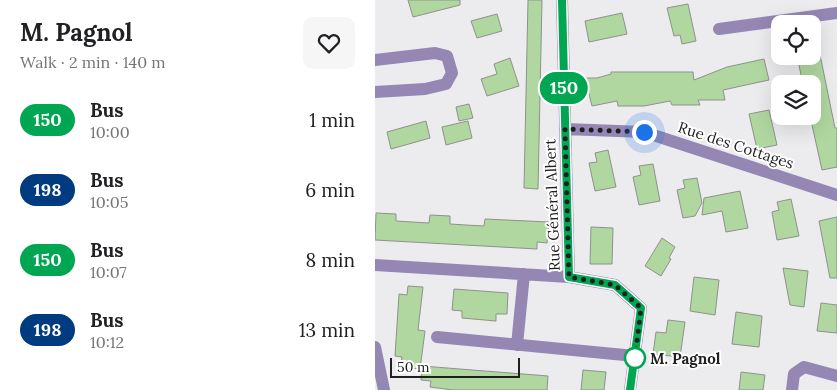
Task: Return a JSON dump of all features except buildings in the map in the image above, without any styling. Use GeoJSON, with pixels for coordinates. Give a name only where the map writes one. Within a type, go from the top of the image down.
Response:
{"type":"FeatureCollection","features":[{"type":"Feature","properties":{"kind":"street","name":"Rue Général Albert"},"geometry":{"type":"LineString","coordinates":[[562,0],[569,277],[615,285],[641,308],[630,390]]}},
{"type":"Feature","properties":{"kind":"street"},"geometry":{"type":"LineString","coordinates":[[719,29],[837,13]]}},
{"type":"Feature","properties":{"kind":"street"},"geometry":{"type":"LineString","coordinates":[[375,60],[435,53],[447,56],[452,73],[446,84],[425,89],[375,92]]}},
{"type":"Feature","properties":{"kind":"street","name":"Rue des Cottages"},"geometry":{"type":"LineString","coordinates":[[565,129],[644,132],[837,195]]}},
{"type":"Feature","properties":{"kind":"street"},"geometry":{"type":"LineString","coordinates":[[375,265],[569,277]]}},
{"type":"Feature","properties":{"kind":"street"},"geometry":{"type":"LineString","coordinates":[[517,345],[524,274]]}},
{"type":"Feature","properties":{"kind":"street"},"geometry":{"type":"LineString","coordinates":[[437,337],[635,356]]}},
{"type":"Feature","properties":{"kind":"street"},"geometry":{"type":"LineString","coordinates":[[375,347],[384,390]]}},
{"type":"Feature","properties":{"kind":"street"},"geometry":{"type":"LineString","coordinates":[[792,390],[794,374],[804,368],[837,376]]}},
{"type":"Feature","properties":{"kind":"bus line","name":"150"},"geometry":{"type":"LineString","coordinates":[[562,0],[569,277],[615,285],[641,308],[630,390]]}},
{"type":"Feature","properties":{"kind":"place","name":"M. Pagnol"},"geometry":{"type":"Point","coordinates":[635,358]}},
{"type":"Feature","properties":{"kind":"route"},"geometry":{"type":"LineString","coordinates":[[635,358],[641,308],[615,285],[569,277],[565,129],[644,132]]}}]}
